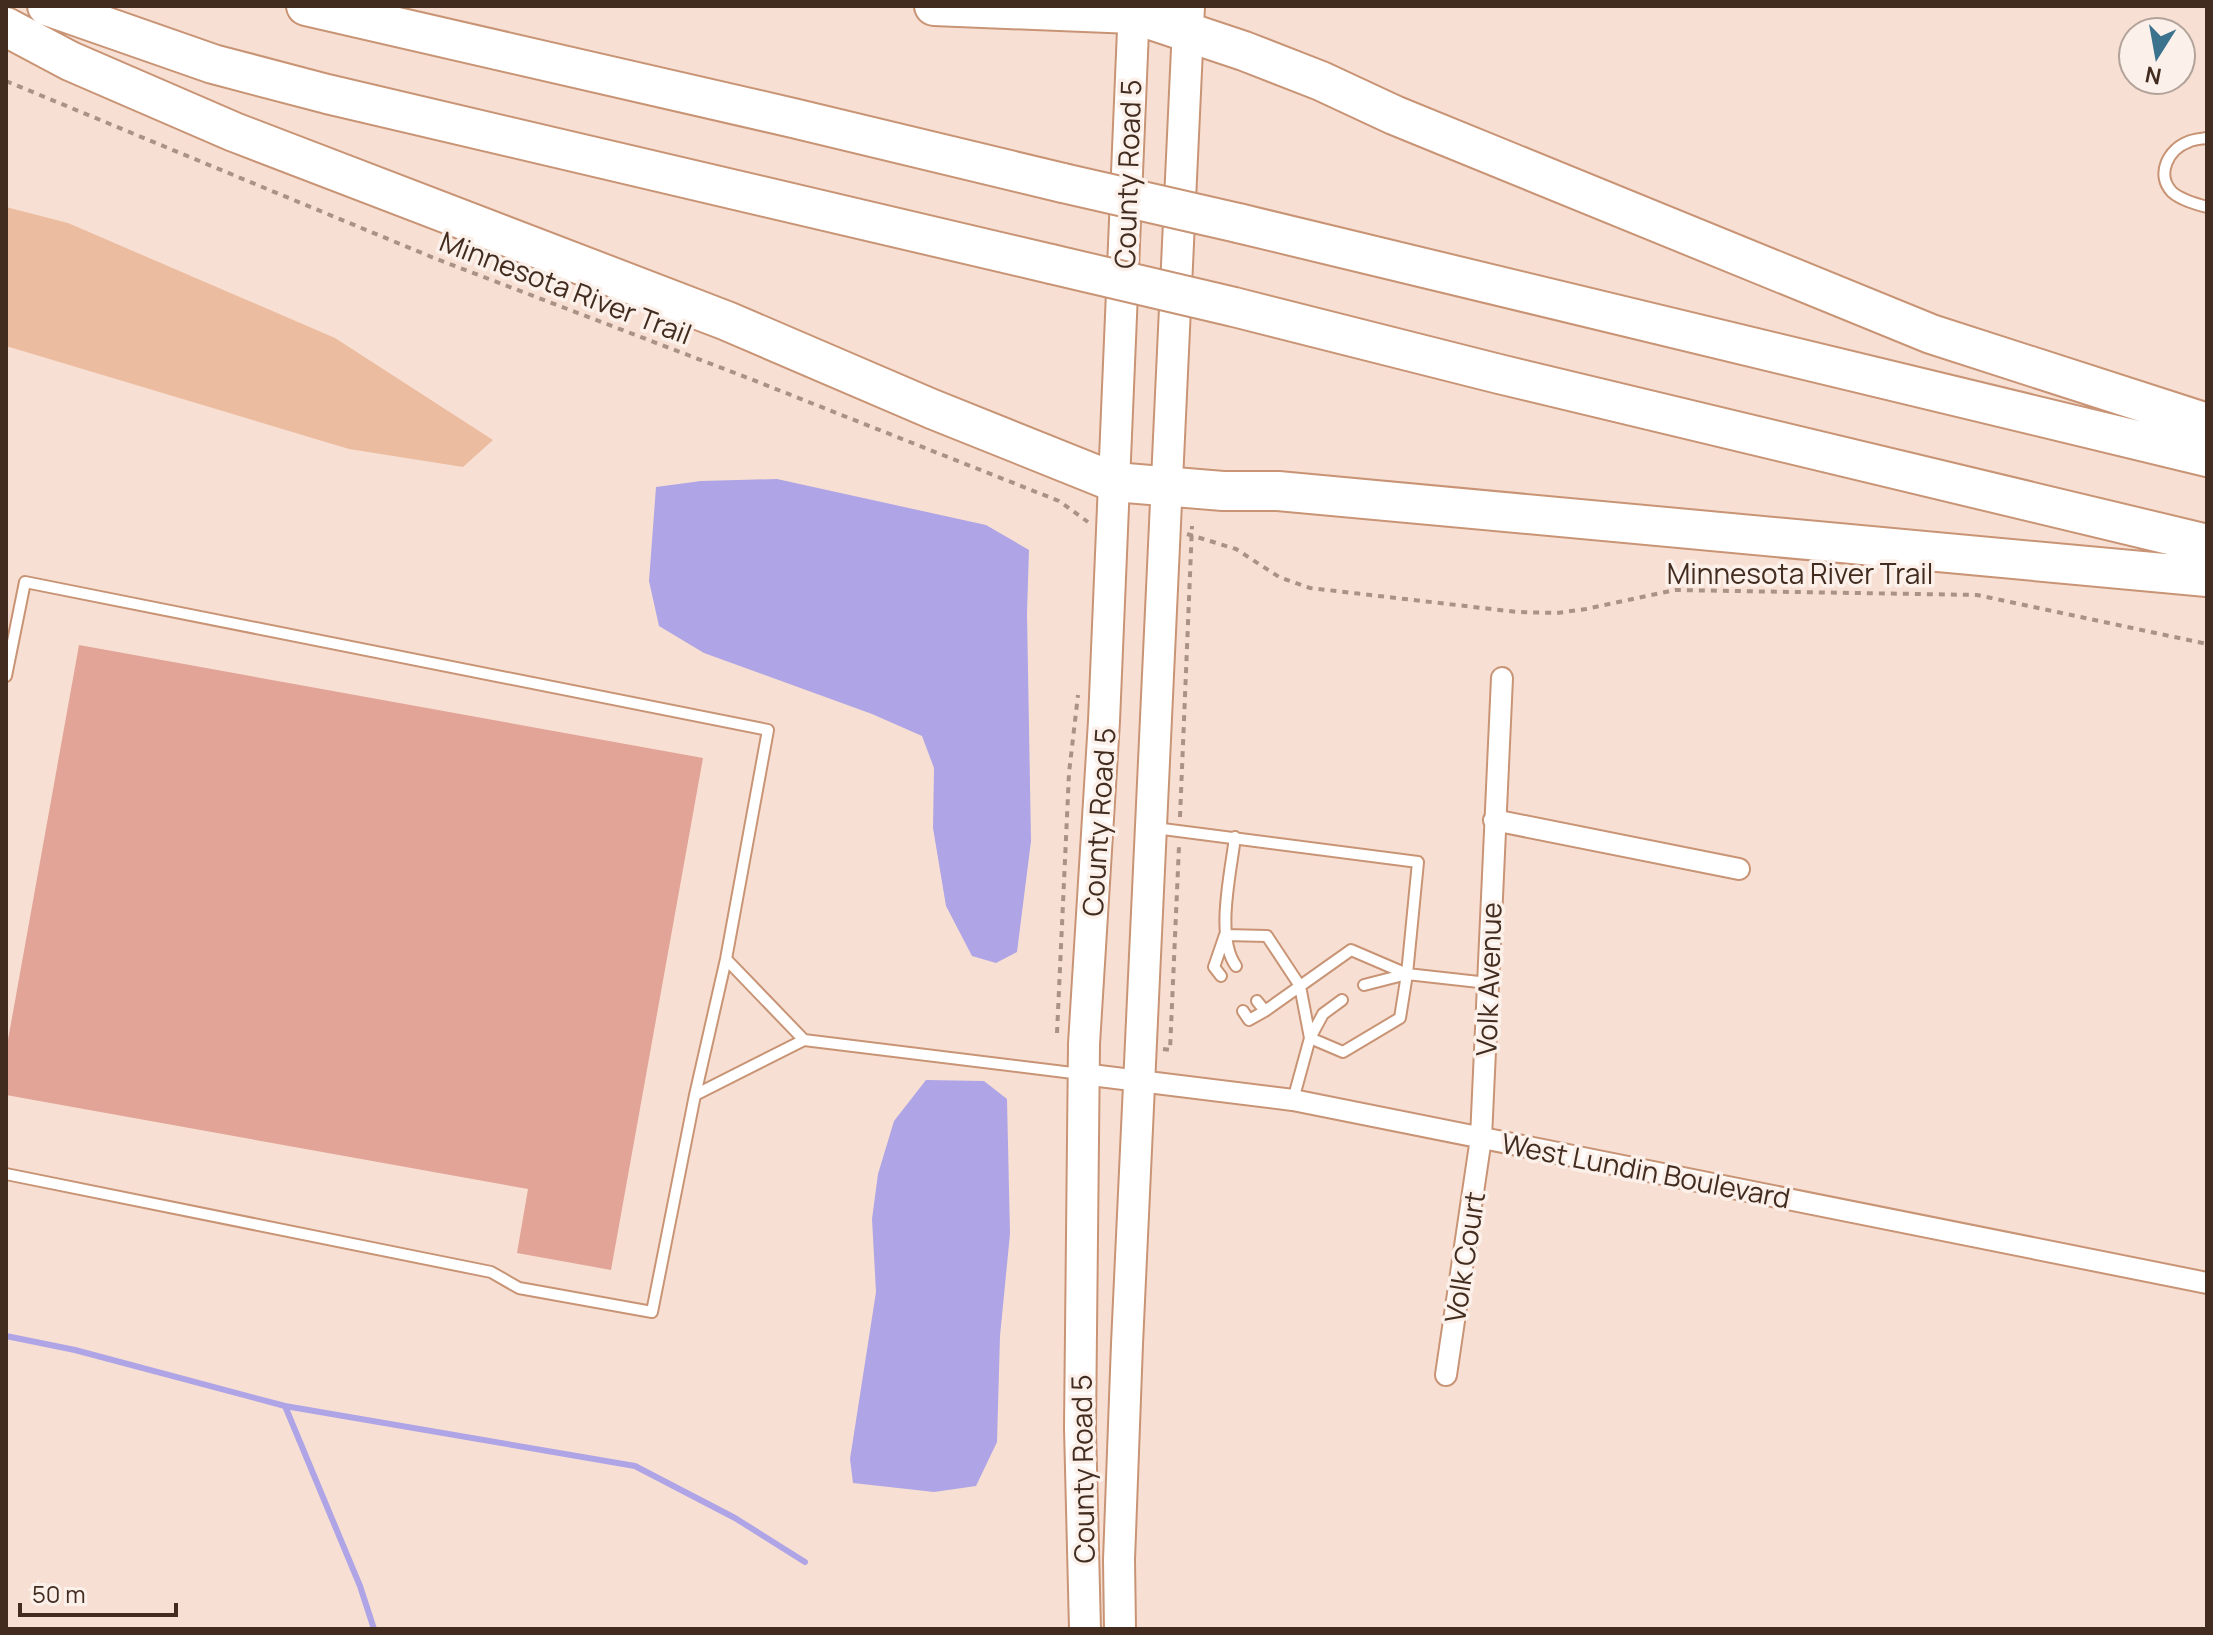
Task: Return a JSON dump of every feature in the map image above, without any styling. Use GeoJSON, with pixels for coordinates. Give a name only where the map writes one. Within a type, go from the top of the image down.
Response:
{"type":"FeatureCollection","features":[{"type":"Feature","properties":{"kind":"highway"},"geometry":{"type":"LineString","coordinates":[[47,6],[213,64],[327,94],[1234,307],[2207,544]]}},
{"type":"Feature","properties":{"kind":"highway"},"geometry":{"type":"LineString","coordinates":[[306,6],[1238,223],[2207,457]]}},
{"type":"Feature","properties":{"kind":"highway"},"geometry":{"type":"LineString","coordinates":[[934,6],[1134,10],[1188,19],[1394,115],[1931,334],[2207,423]]}},
{"type":"Feature","properties":{"kind":"highway"},"geometry":{"type":"LineString","coordinates":[[6,27],[70,61],[234,132],[727,321],[932,409],[1114,482],[1223,491],[1278,491],[2207,577]]}},
{"type":"Feature","properties":{"kind":"street","name":"County Road 5"},"geometry":{"type":"LineString","coordinates":[[1085,1629],[1080,1428],[1083,1074],[1104,721],[1134,10]]}},
{"type":"Feature","properties":{"kind":"street","name":"County Road 5"},"geometry":{"type":"LineString","coordinates":[[1120,1629],[1119,1560],[1188,19]]}},
{"type":"Feature","properties":{"kind":"street","name":"Volk Avenue"},"geometry":{"type":"LineString","coordinates":[[1481,1138],[1502,678]]}},
{"type":"Feature","properties":{"kind":"street"},"geometry":{"type":"LineString","coordinates":[[1494,820],[1739,869]]}},
{"type":"Feature","properties":{"kind":"street","name":"West Lundin Boulevard"},"geometry":{"type":"LineString","coordinates":[[1083,1074],[1293,1100],[2207,1283]]}},
{"type":"Feature","properties":{"kind":"street","name":"Volk Court"},"geometry":{"type":"LineString","coordinates":[[1446,1375],[1481,1138]]}},
{"type":"Feature","properties":{"kind":"lane"},"geometry":{"type":"LineString","coordinates":[[2207,138],[2187,142],[2168,156],[2164,175],[2172,192],[2207,207]]}},
{"type":"Feature","properties":{"kind":"lane"},"geometry":{"type":"LineString","coordinates":[[6,676],[25,582],[768,730],[726,959],[695,1095],[652,1312],[519,1288],[491,1272],[6,1174]]}},
{"type":"Feature","properties":{"kind":"lane"},"geometry":{"type":"LineString","coordinates":[[1153,827],[1418,862],[1400,1018],[1343,1052],[1310,1038]]}},
{"type":"Feature","properties":{"kind":"lane"},"geometry":{"type":"LineString","coordinates":[[1221,976],[1214,967],[1225,935],[1235,837]]}},
{"type":"Feature","properties":{"kind":"lane"},"geometry":{"type":"LineString","coordinates":[[1225,935],[1229,957],[1236,966]]}},
{"type":"Feature","properties":{"kind":"lane"},"geometry":{"type":"LineString","coordinates":[[1225,935],[1267,936],[1300,986],[1310,1038]]}},
{"type":"Feature","properties":{"kind":"lane"},"geometry":{"type":"LineString","coordinates":[[1243,1011],[1249,1020],[1265,1011],[1351,950],[1407,974],[1488,983]]}},
{"type":"Feature","properties":{"kind":"lane"},"geometry":{"type":"LineString","coordinates":[[726,959],[804,1040]]}},
{"type":"Feature","properties":{"kind":"lane"},"geometry":{"type":"LineString","coordinates":[[1364,985],[1407,974]]}},
{"type":"Feature","properties":{"kind":"lane"},"geometry":{"type":"LineString","coordinates":[[1293,1100],[1310,1038],[1323,1014],[1342,1000]]}},
{"type":"Feature","properties":{"kind":"lane"},"geometry":{"type":"LineString","coordinates":[[1257,1001],[1265,1011]]}},
{"type":"Feature","properties":{"kind":"lane"},"geometry":{"type":"LineString","coordinates":[[695,1095],[804,1040],[1083,1074]]}},
{"type":"Feature","properties":{"kind":"path","name":"Minnesota River Trail"},"geometry":{"type":"LineString","coordinates":[[6,81],[434,258],[1059,501],[1090,523],[1113,524]]}},
{"type":"Feature","properties":{"kind":"path","name":"Minnesota River Trail"},"geometry":{"type":"LineString","coordinates":[[1165,528],[1236,549],[1279,577],[1310,588],[1517,612],[1557,613],[1586,609],[1675,590],[1956,593],[1995,597],[2094,622],[2207,644]]}},
{"type":"Feature","properties":{"kind":"shaded area"},"geometry":{"type":"Polygon","coordinates":[[[6,207],[68,223],[335,338],[493,440],[463,467],[349,449],[6,346],[6,207]]]}},
{"type":"Feature","properties":{"kind":"shaded area"},"geometry":{"type":"Polygon","coordinates":[[[777,479],[986,525],[1029,550],[1027,613],[1031,841],[1017,952],[996,963],[972,956],[946,906],[933,828],[934,768],[922,736],[872,714],[704,653],[659,626],[649,581],[656,487],[701,481],[777,479]]]}},
{"type":"Feature","properties":{"kind":"shaded area"},"geometry":{"type":"Polygon","coordinates":[[[926,1080],[984,1081],[1007,1099],[1010,1234],[1000,1336],[997,1442],[976,1486],[934,1492],[853,1483],[850,1459],[876,1292],[872,1219],[878,1174],[894,1121],[926,1080]]]}},
{"type":"Feature","properties":{"kind":"building"},"geometry":{"type":"Polygon","coordinates":[[[79,645],[703,758],[611,1270],[517,1253],[528,1189],[6,1095],[6,1051],[79,645]]]}},
{"type":"Feature","properties":{"kind":"waterway"},"geometry":{"type":"LineString","coordinates":[[6,1336],[75,1350],[285,1406],[635,1466],[735,1518],[805,1562]]}},
{"type":"Feature","properties":{"kind":"waterway"},"geometry":{"type":"LineString","coordinates":[[285,1406],[360,1586],[374,1629]]}}]}
